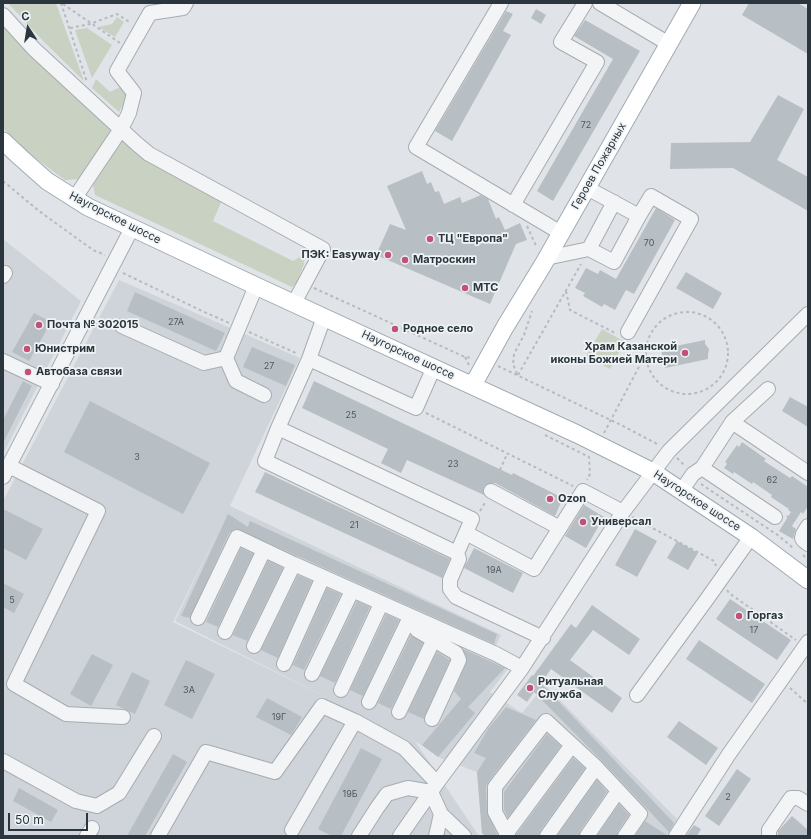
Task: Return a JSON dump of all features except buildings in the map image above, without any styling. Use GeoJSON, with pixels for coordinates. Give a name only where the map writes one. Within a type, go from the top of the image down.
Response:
{"type":"FeatureCollection","features":[{"type":"Feature","properties":{"kind":"main road","name":"Героев Пожарных"},"geometry":{"type":"LineString","coordinates":[[473,385],[692,3]]}},
{"type":"Feature","properties":{"kind":"main road","name":"Наугорское шоссе"},"geometry":{"type":"LineString","coordinates":[[3,141],[47,181],[74,199],[256,286],[473,385],[598,444],[653,472],[750,537],[808,580]]}},
{"type":"Feature","properties":{"kind":"street"},"geometry":{"type":"LineString","coordinates":[[74,199],[121,129],[129,113],[134,93],[117,71],[140,29],[150,13],[183,8],[186,3]]}},
{"type":"Feature","properties":{"kind":"street"},"geometry":{"type":"LineString","coordinates":[[501,3],[416,147],[561,233]]}},
{"type":"Feature","properties":{"kind":"street"},"geometry":{"type":"LineString","coordinates":[[513,205],[597,62],[561,42],[584,3]]}},
{"type":"Feature","properties":{"kind":"street"},"geometry":{"type":"LineString","coordinates":[[600,3],[616,7],[669,44]]}},
{"type":"Feature","properties":{"kind":"street"},"geometry":{"type":"LineString","coordinates":[[3,15],[34,49],[136,144],[149,154],[323,249],[294,303]]}},
{"type":"Feature","properties":{"kind":"street"},"geometry":{"type":"LineString","coordinates":[[587,188],[639,216]]}},
{"type":"Feature","properties":{"kind":"street"},"geometry":{"type":"LineString","coordinates":[[546,258],[589,249],[614,262],[651,196],[691,219],[628,332]]}},
{"type":"Feature","properties":{"kind":"street"},"geometry":{"type":"LineString","coordinates":[[589,249],[614,202]]}},
{"type":"Feature","properties":{"kind":"street"},"geometry":{"type":"LineString","coordinates":[[123,717],[66,714],[14,684],[98,511],[6,472],[132,228]]}},
{"type":"Feature","properties":{"kind":"street"},"geometry":{"type":"LineString","coordinates":[[256,286],[226,358],[236,381],[264,394]]}},
{"type":"Feature","properties":{"kind":"street"},"geometry":{"type":"LineString","coordinates":[[400,836],[543,638],[623,512],[669,451],[808,314]]}},
{"type":"Feature","properties":{"kind":"street"},"geometry":{"type":"LineString","coordinates":[[324,317],[265,461],[457,552]]}},
{"type":"Feature","properties":{"kind":"street"},"geometry":{"type":"LineString","coordinates":[[122,326],[204,363],[226,358]]}},
{"type":"Feature","properties":{"kind":"street"},"geometry":{"type":"LineString","coordinates":[[308,359],[416,408],[434,367]]}},
{"type":"Feature","properties":{"kind":"street"},"geometry":{"type":"LineString","coordinates":[[3,361],[52,384]]}},
{"type":"Feature","properties":{"kind":"street"},"geometry":{"type":"LineString","coordinates":[[682,490],[732,422],[768,389]]}},
{"type":"Feature","properties":{"kind":"street"},"geometry":{"type":"LineString","coordinates":[[732,422],[808,473]]}},
{"type":"Feature","properties":{"kind":"street"},"geometry":{"type":"LineString","coordinates":[[278,428],[472,519],[457,552],[458,559],[450,580],[450,589],[456,597],[543,638]]}},
{"type":"Feature","properties":{"kind":"street"},"geometry":{"type":"LineString","coordinates":[[697,471],[775,517]]}},
{"type":"Feature","properties":{"kind":"street"},"geometry":{"type":"LineString","coordinates":[[466,533],[534,569],[583,491],[623,512]]}},
{"type":"Feature","properties":{"kind":"street"},"geometry":{"type":"LineString","coordinates":[[491,492],[560,528]]}},
{"type":"Feature","properties":{"kind":"street"},"geometry":{"type":"LineString","coordinates":[[802,550],[803,534],[808,526]]}},
{"type":"Feature","properties":{"kind":"street"},"geometry":{"type":"LineString","coordinates":[[198,618],[237,537],[352,591],[496,654],[522,668]]}},
{"type":"Feature","properties":{"kind":"street"},"geometry":{"type":"LineString","coordinates":[[636,695],[702,606],[750,537]]}},
{"type":"Feature","properties":{"kind":"street"},"geometry":{"type":"LineString","coordinates":[[225,632],[264,550]]}},
{"type":"Feature","properties":{"kind":"street"},"geometry":{"type":"LineString","coordinates":[[254,646],[294,564]]}},
{"type":"Feature","properties":{"kind":"street"},"geometry":{"type":"LineString","coordinates":[[284,664],[323,577]]}},
{"type":"Feature","properties":{"kind":"street"},"geometry":{"type":"LineString","coordinates":[[312,674],[352,591]]}},
{"type":"Feature","properties":{"kind":"street"},"geometry":{"type":"LineString","coordinates":[[341,690],[381,604]]}},
{"type":"Feature","properties":{"kind":"street"},"geometry":{"type":"LineString","coordinates":[[410,617],[417,630],[456,653],[459,660],[432,719]]}},
{"type":"Feature","properties":{"kind":"street"},"geometry":{"type":"LineString","coordinates":[[369,702],[410,617]]}},
{"type":"Feature","properties":{"kind":"street"},"geometry":{"type":"LineString","coordinates":[[400,712],[434,639]]}},
{"type":"Feature","properties":{"kind":"street"},"geometry":{"type":"LineString","coordinates":[[676,836],[729,754],[782,681],[808,642]]}},
{"type":"Feature","properties":{"kind":"street"},"geometry":{"type":"LineString","coordinates":[[158,836],[206,752],[275,772],[322,706],[355,721],[404,748],[434,788],[441,814],[436,836]]}},
{"type":"Feature","properties":{"kind":"street"},"geometry":{"type":"LineString","coordinates":[[292,830],[355,721]]}},
{"type":"Feature","properties":{"kind":"street"},"geometry":{"type":"LineString","coordinates":[[572,745],[507,835],[495,812],[495,787],[546,721],[596,767],[640,814],[625,836]]}},
{"type":"Feature","properties":{"kind":"street"},"geometry":{"type":"LineString","coordinates":[[3,761],[76,801],[97,806],[119,793],[154,736]]}},
{"type":"Feature","properties":{"kind":"street"},"geometry":{"type":"LineString","coordinates":[[547,836],[596,767]]}},
{"type":"Feature","properties":{"kind":"street"},"geometry":{"type":"LineString","coordinates":[[359,836],[376,808],[387,794],[408,788],[434,788]]}},
{"type":"Feature","properties":{"kind":"street"},"geometry":{"type":"LineString","coordinates":[[587,836],[618,791]]}},
{"type":"Feature","properties":{"kind":"street"},"geometry":{"type":"LineString","coordinates":[[769,836],[769,830],[791,798],[798,798],[808,804]]}},
{"type":"Feature","properties":{"kind":"street"},"geometry":{"type":"LineString","coordinates":[[441,814],[464,836]]}},
{"type":"Feature","properties":{"kind":"path"},"geometry":{"type":"LineString","coordinates":[[62,3],[129,50]]}},
{"type":"Feature","properties":{"kind":"path"},"geometry":{"type":"LineString","coordinates":[[62,3],[88,83]]}},
{"type":"Feature","properties":{"kind":"path"},"geometry":{"type":"LineString","coordinates":[[70,28],[90,24],[117,14],[140,29]]}},
{"type":"Feature","properties":{"kind":"path"},"geometry":{"type":"LineString","coordinates":[[3,181],[39,211],[93,250],[116,259],[122,272],[200,310],[308,359]]}},
{"type":"Feature","properties":{"kind":"path"},"geometry":{"type":"LineString","coordinates":[[518,375],[589,249]]}},
{"type":"Feature","properties":{"kind":"path"},"geometry":{"type":"LineString","coordinates":[[304,283],[465,357],[487,360],[610,420],[669,451],[697,471],[698,483],[802,550],[808,560]]}},
{"type":"Feature","properties":{"kind":"path"},"geometry":{"type":"LineString","coordinates":[[566,290],[570,310],[624,337],[628,332]]}},
{"type":"Feature","properties":{"kind":"path"},"geometry":{"type":"LineString","coordinates":[[518,375],[513,364],[514,354],[524,334],[533,308]]}},
{"type":"Feature","properties":{"kind":"path"},"geometry":{"type":"LineString","coordinates":[[679,313],[695,313],[709,318],[721,329],[727,343],[728,359],[722,374],[711,387],[696,393],[679,393],[664,387],[652,375],[646,360],[646,344],[653,330],[664,318],[679,313]]}},
{"type":"Feature","properties":{"kind":"path"},"geometry":{"type":"LineString","coordinates":[[598,444],[641,363],[646,360]]}},
{"type":"Feature","properties":{"kind":"path"},"geometry":{"type":"LineString","coordinates":[[416,408],[583,491],[590,474],[589,457],[542,434]]}},
{"type":"Feature","properties":{"kind":"path"},"geometry":{"type":"LineString","coordinates":[[782,681],[808,704]]}},
{"type":"Feature","properties":{"kind":"shaded area"},"geometry":{"type":"Polygon","coordinates":[[[3,239],[81,301],[3,454],[3,239]]]}},
{"type":"Feature","properties":{"kind":"shaded area"},"geometry":{"type":"Polygon","coordinates":[[[119,280],[300,358],[230,506],[501,635],[491,656],[510,666],[490,692],[522,713],[545,685],[677,819],[667,836],[485,836],[482,833],[477,772],[440,758],[415,741],[479,836],[3,836],[3,501],[119,280]],[[218,531],[173,622],[338,703],[175,621],[218,531]]]}},
{"type":"Feature","properties":{"kind":"green space"},"geometry":{"type":"Polygon","coordinates":[[[8,3],[56,3],[84,81],[44,42],[8,3]]]}},
{"type":"Feature","properties":{"kind":"green space"},"geometry":{"type":"Polygon","coordinates":[[[117,17],[124,22],[115,37],[98,27],[112,24],[117,17]]]}},
{"type":"Feature","properties":{"kind":"green space"},"geometry":{"type":"Polygon","coordinates":[[[3,23],[110,127],[109,135],[79,179],[65,180],[19,146],[3,128],[3,23]]]}},
{"type":"Feature","properties":{"kind":"green space"},"geometry":{"type":"Polygon","coordinates":[[[87,28],[112,45],[92,78],[75,30],[87,28]]]}},
{"type":"Feature","properties":{"kind":"green space"},"geometry":{"type":"Polygon","coordinates":[[[96,79],[110,92],[120,87],[124,89],[128,97],[119,112],[92,88],[96,79]]]}},
{"type":"Feature","properties":{"kind":"green space"},"geometry":{"type":"Polygon","coordinates":[[[122,139],[222,200],[213,221],[293,261],[303,255],[304,264],[297,282],[292,287],[95,195],[93,185],[122,139]]]}},
{"type":"Feature","properties":{"kind":"green space"},"geometry":{"type":"Polygon","coordinates":[[[602,329],[625,342],[610,369],[586,356],[602,329]]]}},
{"type":"Feature","properties":{"kind":"place","name":"ТЦ \"Европа\""},"geometry":{"type":"Point","coordinates":[430,239]}},
{"type":"Feature","properties":{"kind":"place","name":"ПЭК: Easyway"},"geometry":{"type":"Point","coordinates":[388,255]}},
{"type":"Feature","properties":{"kind":"place","name":"Матроскин"},"geometry":{"type":"Point","coordinates":[405,260]}},
{"type":"Feature","properties":{"kind":"place","name":"МТС"},"geometry":{"type":"Point","coordinates":[465,288]}},
{"type":"Feature","properties":{"kind":"place","name":"Почта № 302015"},"geometry":{"type":"Point","coordinates":[39,325]}},
{"type":"Feature","properties":{"kind":"place","name":"Родное село"},"geometry":{"type":"Point","coordinates":[395,329]}},
{"type":"Feature","properties":{"kind":"place","name":"Юнистрим"},"geometry":{"type":"Point","coordinates":[27,349]}},
{"type":"Feature","properties":{"kind":"place","name":"Храм Казанской иконы Божией Матери"},"geometry":{"type":"Point","coordinates":[685,353]}},
{"type":"Feature","properties":{"kind":"place","name":"Автобаза связи"},"geometry":{"type":"Point","coordinates":[28,372]}},
{"type":"Feature","properties":{"kind":"place","name":"Ozon"},"geometry":{"type":"Point","coordinates":[550,499]}},
{"type":"Feature","properties":{"kind":"place","name":"Универсал"},"geometry":{"type":"Point","coordinates":[583,522]}},
{"type":"Feature","properties":{"kind":"place","name":"Горгаз"},"geometry":{"type":"Point","coordinates":[739,616]}},
{"type":"Feature","properties":{"kind":"place","name":"Ритуальная Служба"},"geometry":{"type":"Point","coordinates":[530,688]}}]}
